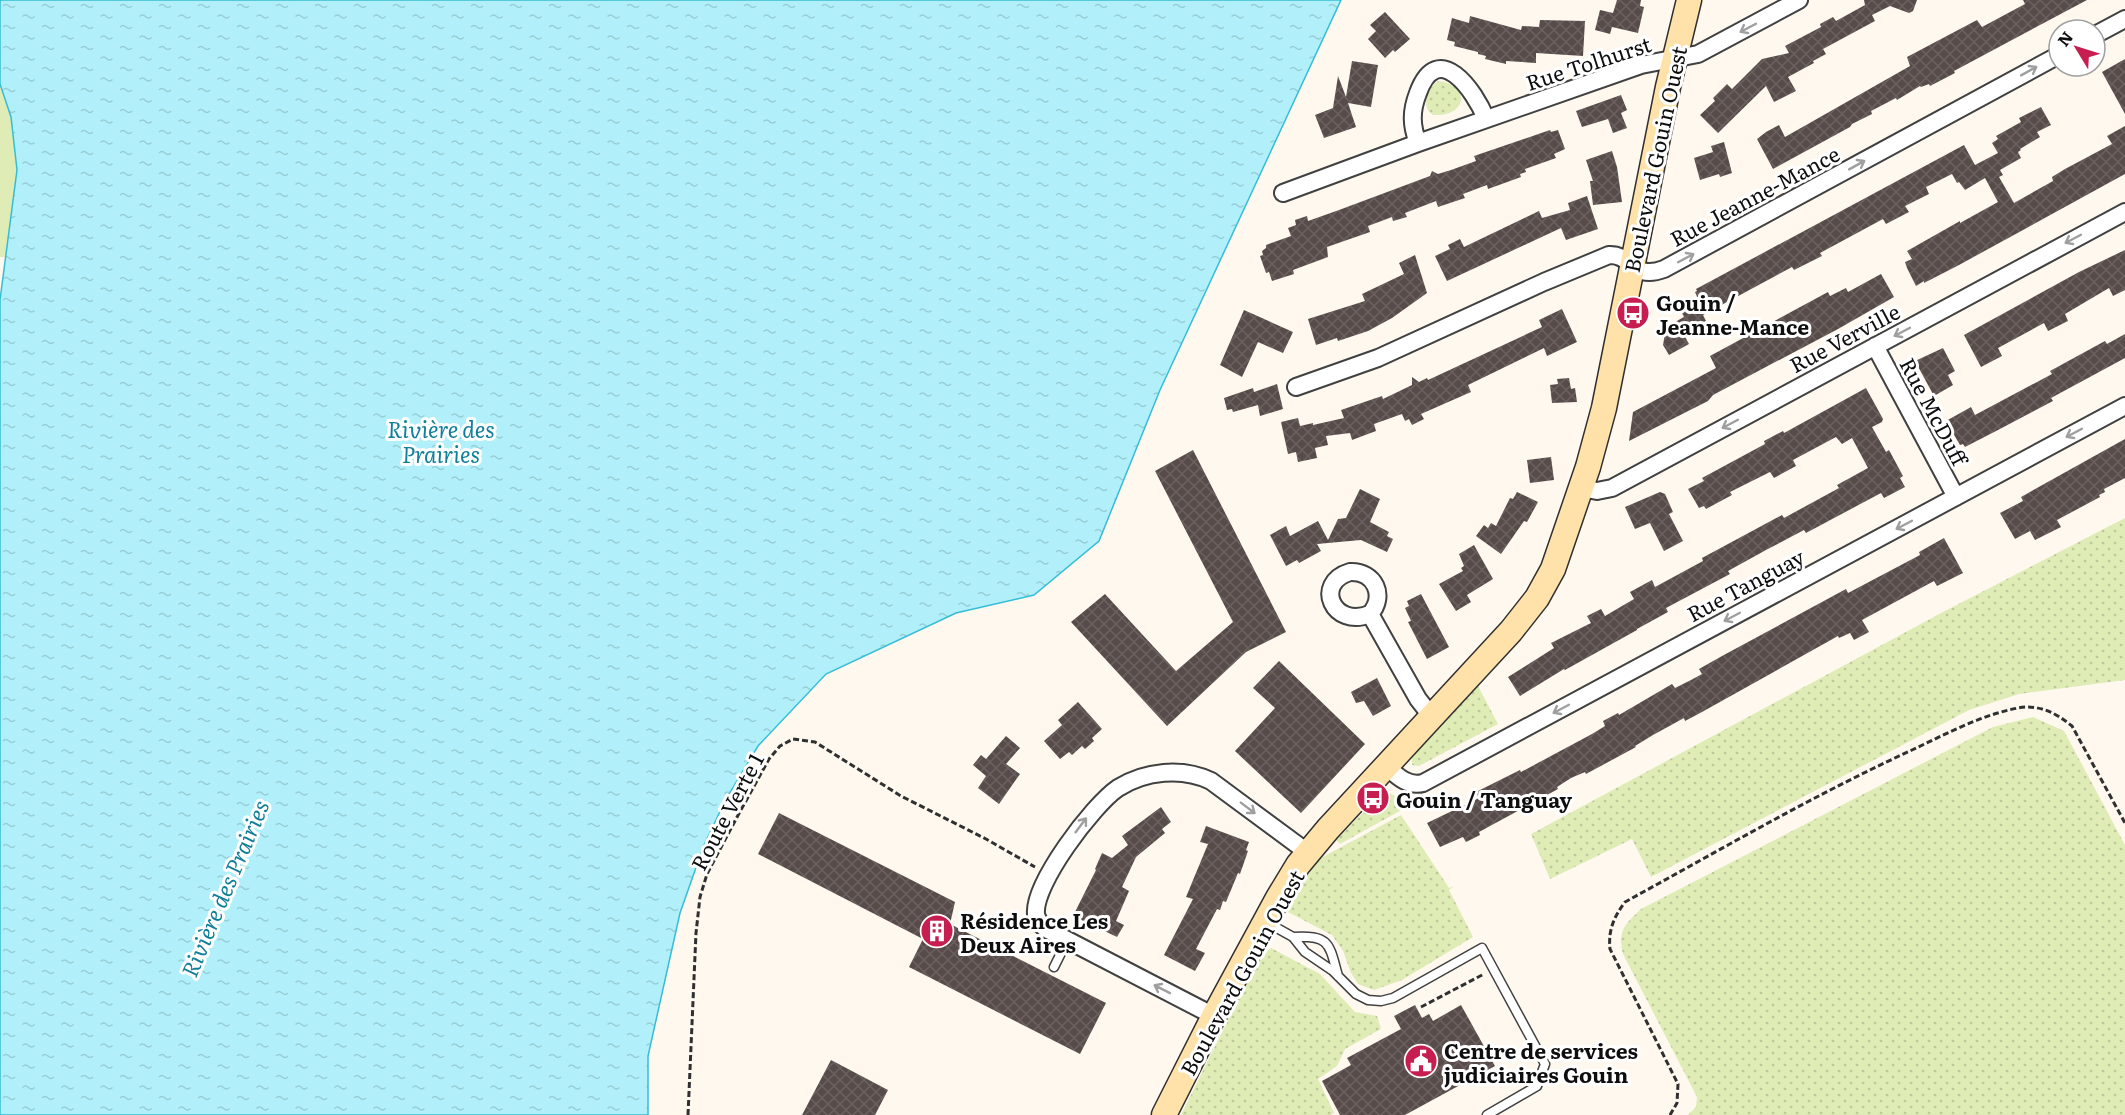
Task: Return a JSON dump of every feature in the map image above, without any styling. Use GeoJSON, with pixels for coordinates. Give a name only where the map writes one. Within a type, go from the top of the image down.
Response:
{"type":"FeatureCollection","features":[{"type":"Feature","properties":{"kind":"street","name":"Boulevard Gouin Ouest"},"geometry":{"type":"LineString","coordinates":[[1164,1115],[1265,922],[1307,852],[1511,632],[1538,598],[1562,546],[1582,488],[1602,416],[1674,58],[1689,0]]}},
{"type":"Feature","properties":{"kind":"street","name":"Rue Tolhurst"},"geometry":{"type":"LineString","coordinates":[[1283,193],[1641,65],[1705,51],[1799,0]]}},
{"type":"Feature","properties":{"kind":"street"},"geometry":{"type":"LineString","coordinates":[[2107,29],[2125,19]]}},
{"type":"Feature","properties":{"kind":"street","name":"Rue Jeanne-Mance"},"geometry":{"type":"LineString","coordinates":[[1296,387],[1386,355],[1544,282],[1609,255],[1619,257],[1632,267],[1646,273],[1664,269],[2047,62]]}},
{"type":"Feature","properties":{"kind":"street"},"geometry":{"type":"LineString","coordinates":[[1418,143],[1412,121],[1414,107],[1422,82],[1429,73],[1437,69],[1450,71],[1468,87],[1486,119]]}},
{"type":"Feature","properties":{"kind":"street","name":"Rue Verville"},"geometry":{"type":"LineString","coordinates":[[1582,488],[1597,491],[1612,488],[2125,212]]}},
{"type":"Feature","properties":{"kind":"street","name":"Rue McDuff"},"geometry":{"type":"LineString","coordinates":[[1875,346],[1956,497]]}},
{"type":"Feature","properties":{"kind":"street","name":"Rue Tanguay"},"geometry":{"type":"LineString","coordinates":[[1387,767],[1407,782],[1423,783],[2125,406]]}},
{"type":"Feature","properties":{"kind":"street"},"geometry":{"type":"LineString","coordinates":[[1371,614],[1418,699],[1432,717]]}},
{"type":"Feature","properties":{"kind":"street"},"geometry":{"type":"LineString","coordinates":[[1214,1016],[1051,933],[1040,924],[1036,914],[1039,897],[1056,862],[1090,814],[1113,792],[1137,779],[1172,772],[1203,777],[1233,796],[1307,852]]}},
{"type":"Feature","properties":{"kind":"lane"},"geometry":{"type":"LineString","coordinates":[[1265,922],[1293,938],[1305,952],[1338,976],[1356,994],[1368,1000],[1381,1001],[1394,998],[1482,948],[1545,1064],[1537,1086],[1487,1115]]}},
{"type":"Feature","properties":{"kind":"lane"},"geometry":{"type":"LineString","coordinates":[[1293,938],[1313,936],[1325,943],[1331,951],[1338,976]]}},
{"type":"Feature","properties":{"kind":"lane"},"geometry":{"type":"LineString","coordinates":[[1054,967],[1067,941]]}},
{"type":"Feature","properties":{"kind":"path"},"geometry":{"type":"LineString","coordinates":[[1670,1115],[1677,1103],[1678,1084],[1610,949],[1609,936],[1614,917],[1625,902],[1869,770],[1982,718],[2019,708],[2037,707],[2058,715],[2072,726],[2125,824]]}},
{"type":"Feature","properties":{"kind":"path","name":"Route Verte 1"},"geometry":{"type":"LineString","coordinates":[[688,1115],[696,933],[700,897],[707,874],[728,834],[769,759],[780,746],[793,739],[814,742],[901,796],[1040,869]]}},
{"type":"Feature","properties":{"kind":"path"},"geometry":{"type":"LineString","coordinates":[[1421,1007],[1494,969]]}},
{"type":"Feature","properties":{"kind":"green space"},"geometry":{"type":"Polygon","coordinates":[[[1438,81],[1449,83],[1456,88],[1461,100],[1459,106],[1453,111],[1433,115],[1426,102],[1428,92],[1438,81]]]}},
{"type":"Feature","properties":{"kind":"green space"},"geometry":{"type":"Polygon","coordinates":[[[0,84],[11,117],[17,170],[7,257],[0,257],[0,84]]]}},
{"type":"Feature","properties":{"kind":"green space"},"geometry":{"type":"Polygon","coordinates":[[[2125,518],[2125,680],[2019,694],[1969,710],[1651,877],[1632,839],[1550,879],[1531,834],[1943,612],[2125,518]]]}},
{"type":"Feature","properties":{"kind":"green space"},"geometry":{"type":"Polygon","coordinates":[[[1478,686],[1498,724],[1419,766],[1412,765],[1412,757],[1478,686]]]}},
{"type":"Feature","properties":{"kind":"green space"},"geometry":{"type":"Polygon","coordinates":[[[2033,717],[2064,731],[2125,845],[2125,1115],[1688,1115],[1696,1107],[1697,1097],[1623,954],[1622,934],[1631,919],[1641,909],[1993,727],[2033,717]]]}},
{"type":"Feature","properties":{"kind":"green space"},"geometry":{"type":"Polygon","coordinates":[[[1383,792],[1388,792],[1405,802],[1407,807],[1340,844],[1336,840],[1383,792]]]}},
{"type":"Feature","properties":{"kind":"green space"},"geometry":{"type":"Polygon","coordinates":[[[1401,815],[1449,888],[1454,886],[1449,890],[1473,937],[1402,980],[1374,990],[1358,984],[1351,973],[1343,951],[1332,935],[1288,912],[1286,908],[1319,859],[1401,815]]]}},
{"type":"Feature","properties":{"kind":"green space"},"geometry":{"type":"Polygon","coordinates":[[[1271,948],[1320,974],[1355,1012],[1377,1016],[1381,1029],[1345,1049],[1337,1066],[1318,1079],[1334,1113],[1331,1115],[1181,1115],[1259,957],[1271,948]]]}},
{"type":"Feature","properties":{"kind":"water","name":"Rivière des Prairies"},"geometry":{"type":"Polygon","coordinates":[[[0,0],[1341,0],[1160,390],[1099,541],[1034,595],[956,613],[826,674],[758,746],[726,799],[704,845],[680,913],[648,1056],[648,1115],[0,1115],[0,300],[17,170],[11,117],[0,84],[0,0]]]}},
{"type":"Feature","properties":{"kind":"building"},"geometry":{"type":"Polygon","coordinates":[[[1617,0],[1641,0],[1640,6],[1644,7],[1638,33],[1612,27],[1610,34],[1595,30],[1600,10],[1613,13],[1617,0]]]}},
{"type":"Feature","properties":{"kind":"building"},"geometry":{"type":"Polygon","coordinates":[[[1864,0],[1917,0],[1913,11],[1909,13],[1890,6],[1872,15],[1875,21],[1823,49],[1826,54],[1788,77],[1796,91],[1774,102],[1766,86],[1718,133],[1700,115],[1715,101],[1713,98],[1727,84],[1732,89],[1762,59],[1789,53],[1785,46],[1821,27],[1820,24],[1833,17],[1836,21],[1865,5],[1864,0]]]}},
{"type":"Feature","properties":{"kind":"building"},"geometry":{"type":"Polygon","coordinates":[[[2023,0],[2087,0],[2053,18],[2047,18],[2047,21],[1930,86],[1929,84],[1920,86],[1897,100],[1896,98],[1871,111],[1872,114],[1773,169],[1757,139],[1766,132],[1779,125],[1785,137],[1910,66],[1907,57],[1977,20],[1982,27],[2025,4],[2023,0]]]}},
{"type":"Feature","properties":{"kind":"building"},"geometry":{"type":"Polygon","coordinates":[[[1385,12],[1410,39],[1385,58],[1368,39],[1376,31],[1370,25],[1385,12]]]}},
{"type":"Feature","properties":{"kind":"building"},"geometry":{"type":"Polygon","coordinates":[[[1470,16],[1521,30],[1522,26],[1539,27],[1540,20],[1585,21],[1583,56],[1536,53],[1536,63],[1506,61],[1506,64],[1485,59],[1486,56],[1478,52],[1454,46],[1455,42],[1447,40],[1452,18],[1469,23],[1470,16]]]}},
{"type":"Feature","properties":{"kind":"building"},"geometry":{"type":"Polygon","coordinates":[[[2125,59],[2125,114],[2105,78],[2107,69],[2125,59]]]}},
{"type":"Feature","properties":{"kind":"building"},"geometry":{"type":"Polygon","coordinates":[[[1352,61],[1378,65],[1371,107],[1348,103],[1356,127],[1324,138],[1315,115],[1333,108],[1338,76],[1346,97],[1352,61]]]}},
{"type":"Feature","properties":{"kind":"building"},"geometry":{"type":"Polygon","coordinates":[[[1621,95],[1627,110],[1621,113],[1627,128],[1613,133],[1608,119],[1582,127],[1576,111],[1621,95]]]}},
{"type":"Feature","properties":{"kind":"building"},"geometry":{"type":"Polygon","coordinates":[[[2041,107],[2051,125],[2037,132],[2040,137],[2020,149],[2018,152],[2021,158],[2000,170],[2003,175],[1999,177],[2014,203],[2053,181],[2052,177],[2065,169],[2112,144],[2107,136],[2125,126],[2125,174],[1959,265],[1916,286],[1905,262],[1912,259],[1907,251],[1998,202],[1985,178],[1965,190],[1952,174],[1926,187],[1929,194],[1905,206],[1909,212],[1886,224],[1883,219],[1820,253],[1822,256],[1794,270],[1792,267],[1703,315],[1706,321],[1683,333],[1689,344],[1669,355],[1663,345],[1666,327],[1684,317],[1680,309],[1698,299],[1696,289],[1964,145],[1975,165],[1998,153],[1992,143],[1998,139],[1996,136],[2021,122],[2019,118],[2041,107]]]}},
{"type":"Feature","properties":{"kind":"building"},"geometry":{"type":"Polygon","coordinates":[[[1550,130],[1551,132],[1558,130],[1565,149],[1554,154],[1556,158],[1525,169],[1526,172],[1520,174],[1521,177],[1488,189],[1487,185],[1463,194],[1465,198],[1438,207],[1436,201],[1405,213],[1407,217],[1393,221],[1392,217],[1368,226],[1370,232],[1327,247],[1328,257],[1293,270],[1294,274],[1272,281],[1269,272],[1266,273],[1260,256],[1263,255],[1262,251],[1266,245],[1291,236],[1288,228],[1296,225],[1295,220],[1307,216],[1308,221],[1430,176],[1432,171],[1438,174],[1451,170],[1476,161],[1474,156],[1550,130]]]}},
{"type":"Feature","properties":{"kind":"building"},"geometry":{"type":"Polygon","coordinates":[[[1724,142],[1732,173],[1720,177],[1719,174],[1700,180],[1694,158],[1713,152],[1711,146],[1724,142]]]}},
{"type":"Feature","properties":{"kind":"building"},"geometry":{"type":"Polygon","coordinates":[[[1612,151],[1617,167],[1622,202],[1593,205],[1590,181],[1593,181],[1586,160],[1612,151]]]}},
{"type":"Feature","properties":{"kind":"building"},"geometry":{"type":"Polygon","coordinates":[[[1587,196],[1598,229],[1566,240],[1561,228],[1447,281],[1435,256],[1450,249],[1448,245],[1460,239],[1464,247],[1539,211],[1542,218],[1570,210],[1568,203],[1587,196]]]}},
{"type":"Feature","properties":{"kind":"building"},"geometry":{"type":"Polygon","coordinates":[[[2125,250],[2125,290],[2113,296],[2109,288],[2065,314],[2068,321],[2048,331],[2044,323],[1998,348],[2002,356],[1981,367],[1964,335],[2079,272],[2125,250]]]}},
{"type":"Feature","properties":{"kind":"building"},"geometry":{"type":"Polygon","coordinates":[[[1415,255],[1427,293],[1392,318],[1368,331],[1338,341],[1337,338],[1316,345],[1308,319],[1365,301],[1362,294],[1404,274],[1399,263],[1415,255]]]}},
{"type":"Feature","properties":{"kind":"building"},"geometry":{"type":"Polygon","coordinates":[[[1881,274],[1894,297],[1713,395],[1708,401],[1629,441],[1633,412],[1716,368],[1710,356],[1828,292],[1830,296],[1846,288],[1848,292],[1881,274]]]}},
{"type":"Feature","properties":{"kind":"building"},"geometry":{"type":"Polygon","coordinates":[[[1562,309],[1577,342],[1547,356],[1544,348],[1468,385],[1471,392],[1421,414],[1424,419],[1412,425],[1409,419],[1405,421],[1402,414],[1374,424],[1376,431],[1352,440],[1350,433],[1326,436],[1328,445],[1315,448],[1317,458],[1298,462],[1296,452],[1288,454],[1281,422],[1298,418],[1300,426],[1344,418],[1341,410],[1382,396],[1383,399],[1412,385],[1412,377],[1419,382],[1427,378],[1428,380],[1542,327],[1539,320],[1562,309]]]}},
{"type":"Feature","properties":{"kind":"building"},"geometry":{"type":"Polygon","coordinates":[[[1244,310],[1293,332],[1283,353],[1258,342],[1242,377],[1220,365],[1244,310]]]}},
{"type":"Feature","properties":{"kind":"building"},"geometry":{"type":"Polygon","coordinates":[[[2125,334],[2125,358],[2051,398],[2053,401],[1965,447],[1963,444],[1960,445],[1946,421],[1971,407],[1975,415],[2052,374],[2050,371],[2105,341],[2107,344],[2125,334]]]}},
{"type":"Feature","properties":{"kind":"building"},"geometry":{"type":"Polygon","coordinates":[[[1943,348],[1955,371],[1948,375],[1953,385],[1934,396],[1915,361],[1943,348]]]}},
{"type":"Feature","properties":{"kind":"building"},"geometry":{"type":"Polygon","coordinates":[[[1569,378],[1571,389],[1575,388],[1577,402],[1552,403],[1550,385],[1558,384],[1557,379],[1569,378]]]}},
{"type":"Feature","properties":{"kind":"building"},"geometry":{"type":"Polygon","coordinates":[[[1277,384],[1283,409],[1260,416],[1258,405],[1233,412],[1232,409],[1227,410],[1224,398],[1253,388],[1254,392],[1277,384]]]}},
{"type":"Feature","properties":{"kind":"building"},"geometry":{"type":"Polygon","coordinates":[[[1866,388],[1883,419],[1882,422],[1872,427],[1886,452],[1889,450],[1903,476],[1900,478],[1905,487],[1884,498],[1881,493],[1806,533],[1804,530],[1766,550],[1728,571],[1730,574],[1666,608],[1668,612],[1520,696],[1508,677],[1554,648],[1551,643],[1591,623],[1587,616],[1601,609],[1605,616],[1634,599],[1630,592],[1652,580],[1655,587],[1703,561],[1702,558],[1782,515],[1784,518],[1839,488],[1837,485],[1868,468],[1852,438],[1842,444],[1836,437],[1793,460],[1796,466],[1774,478],[1770,472],[1730,492],[1732,495],[1706,509],[1704,506],[1699,508],[1688,489],[1704,481],[1702,478],[1765,444],[1764,441],[1783,431],[1784,433],[1866,388]]]}},
{"type":"Feature","properties":{"kind":"building"},"geometry":{"type":"Polygon","coordinates":[[[2125,439],[2125,478],[2104,489],[2105,492],[2099,495],[2100,497],[2057,520],[2061,527],[2035,540],[2030,531],[2015,539],[2000,513],[2023,501],[2021,497],[2125,439]]]}},
{"type":"Feature","properties":{"kind":"building"},"geometry":{"type":"Polygon","coordinates":[[[1193,450],[1286,632],[1246,652],[1167,726],[1071,622],[1105,594],[1176,671],[1233,622],[1155,471],[1193,450]]]}},
{"type":"Feature","properties":{"kind":"building"},"geometry":{"type":"Polygon","coordinates":[[[1551,457],[1554,480],[1530,483],[1527,460],[1551,457]]]}},
{"type":"Feature","properties":{"kind":"building"},"geometry":{"type":"Polygon","coordinates":[[[1360,489],[1380,499],[1370,522],[1389,532],[1387,536],[1393,539],[1387,552],[1361,540],[1317,544],[1321,551],[1299,563],[1297,560],[1286,566],[1270,535],[1286,526],[1290,536],[1318,521],[1328,540],[1338,519],[1346,518],[1360,489]]]}},
{"type":"Feature","properties":{"kind":"building"},"geometry":{"type":"Polygon","coordinates":[[[1517,492],[1538,502],[1527,522],[1524,521],[1501,554],[1476,536],[1484,525],[1488,528],[1491,523],[1496,526],[1510,498],[1513,499],[1517,492]]]}},
{"type":"Feature","properties":{"kind":"building"},"geometry":{"type":"Polygon","coordinates":[[[1660,492],[1665,494],[1673,512],[1669,514],[1683,541],[1664,551],[1650,523],[1635,529],[1625,507],[1660,492]]]}},
{"type":"Feature","properties":{"kind":"building"},"geometry":{"type":"Polygon","coordinates":[[[1944,538],[1963,573],[1937,586],[1934,581],[1862,620],[1869,632],[1854,640],[1850,633],[1839,638],[1838,636],[1702,712],[1685,721],[1684,718],[1586,774],[1585,772],[1571,778],[1557,787],[1558,789],[1479,832],[1480,835],[1466,842],[1463,837],[1440,847],[1427,823],[1479,798],[1476,792],[1520,770],[1521,772],[1592,734],[1605,726],[1603,721],[1618,713],[1619,715],[1672,684],[1675,688],[1691,680],[1702,674],[1699,669],[1722,656],[1846,589],[1848,593],[1920,555],[1919,552],[1944,538]]]}},
{"type":"Feature","properties":{"kind":"building"},"geometry":{"type":"Polygon","coordinates":[[[1474,545],[1493,579],[1467,595],[1471,602],[1456,611],[1439,584],[1463,571],[1461,568],[1464,566],[1459,554],[1474,545]]]}},
{"type":"Feature","properties":{"kind":"building"},"geometry":{"type":"Polygon","coordinates":[[[1421,594],[1449,647],[1427,659],[1408,622],[1411,621],[1405,608],[1409,606],[1407,601],[1421,594]]]}},
{"type":"Feature","properties":{"kind":"building"},"geometry":{"type":"Polygon","coordinates":[[[1279,661],[1365,744],[1301,813],[1235,751],[1275,708],[1253,688],[1279,661]]]}},
{"type":"Feature","properties":{"kind":"building"},"geometry":{"type":"Polygon","coordinates":[[[1377,678],[1391,706],[1373,716],[1364,701],[1356,703],[1351,692],[1377,678]]]}},
{"type":"Feature","properties":{"kind":"building"},"geometry":{"type":"Polygon","coordinates":[[[1078,702],[1102,729],[1085,749],[1082,746],[1072,755],[1069,752],[1060,759],[1044,741],[1062,725],[1058,720],[1078,702]]]}},
{"type":"Feature","properties":{"kind":"building"},"geometry":{"type":"Polygon","coordinates":[[[1006,736],[1020,748],[1006,764],[1020,774],[999,804],[978,788],[986,776],[973,765],[981,755],[986,759],[1006,736]]]}},
{"type":"Feature","properties":{"kind":"building"},"geometry":{"type":"Polygon","coordinates":[[[1161,807],[1171,822],[1162,829],[1165,833],[1136,857],[1122,887],[1129,891],[1116,921],[1124,925],[1117,937],[1073,916],[1102,853],[1112,858],[1128,845],[1122,836],[1161,807]]]}},
{"type":"Feature","properties":{"kind":"building","name":"Résidence Les Deux Aires"},"geometry":{"type":"Polygon","coordinates":[[[779,813],[955,902],[950,924],[1106,1003],[1080,1054],[909,967],[923,939],[758,854],[779,813]]]}},
{"type":"Feature","properties":{"kind":"building"},"geometry":{"type":"Polygon","coordinates":[[[1206,826],[1249,842],[1240,874],[1238,873],[1226,902],[1223,901],[1220,910],[1217,909],[1196,949],[1205,953],[1195,971],[1164,955],[1193,899],[1186,897],[1208,844],[1200,842],[1206,826]]]}},
{"type":"Feature","properties":{"kind":"building","name":"Centre de services judiciaires Gouin"},"geometry":{"type":"Polygon","coordinates":[[[1415,1005],[1422,1018],[1429,1014],[1433,1021],[1461,1005],[1495,1066],[1405,1115],[1340,1115],[1322,1081],[1351,1065],[1347,1058],[1401,1029],[1394,1016],[1415,1005]]]}},
{"type":"Feature","properties":{"kind":"building"},"geometry":{"type":"Polygon","coordinates":[[[831,1060],[888,1090],[875,1115],[802,1115],[831,1060]]]}},
{"type":"Feature","properties":{"kind":"place","name":"Gouin / Jeanne-Mance"},"geometry":{"type":"Point","coordinates":[1633,313]}},
{"type":"Feature","properties":{"kind":"place","name":"Gouin / Tanguay"},"geometry":{"type":"Point","coordinates":[1373,798]}},
{"type":"Feature","properties":{"kind":"place","name":"Résidence Les Deux Aires"},"geometry":{"type":"Point","coordinates":[937,931]}},
{"type":"Feature","properties":{"kind":"place","name":"Centre de services judiciaires Gouin"},"geometry":{"type":"Point","coordinates":[1421,1061]}}]}
